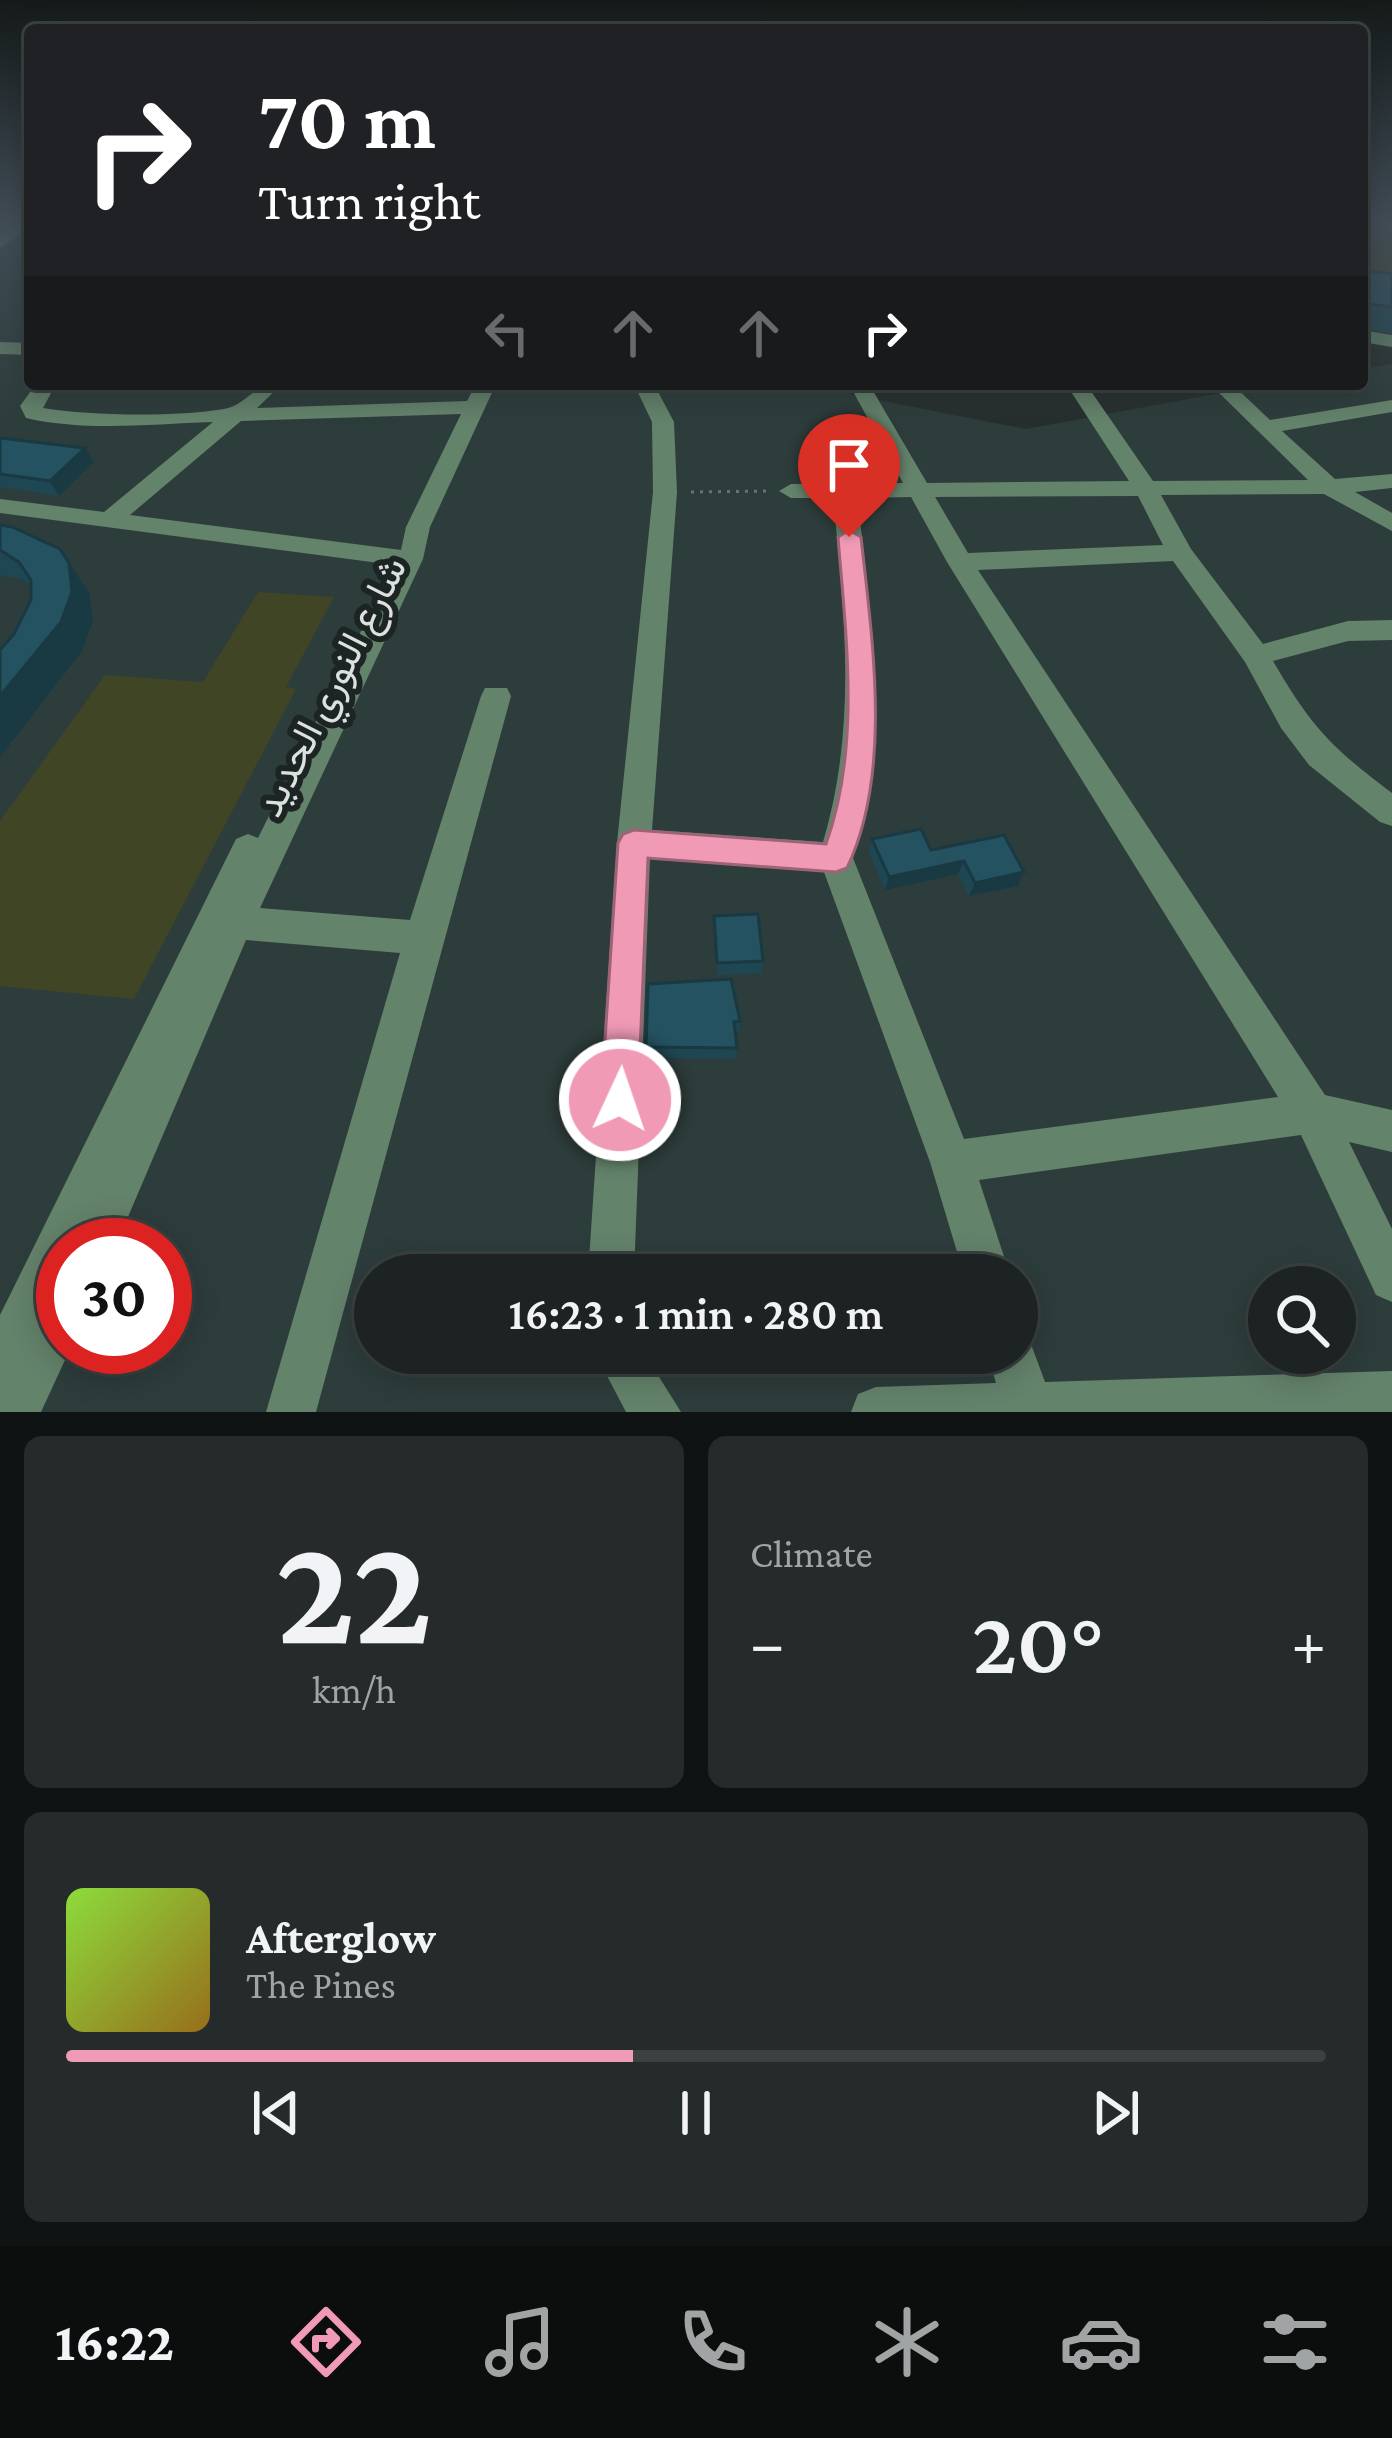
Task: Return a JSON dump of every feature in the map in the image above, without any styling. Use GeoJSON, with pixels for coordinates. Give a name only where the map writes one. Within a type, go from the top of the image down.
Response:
{"type":"FeatureCollection","features":[{"type":"Feature","properties":{"kind":"street"},"geometry":{"type":"LineString","coordinates":[[42,390],[31,406],[34,413],[48,418],[234,414],[482,396]]}},
{"type":"Feature","properties":{"kind":"street"},"geometry":{"type":"LineString","coordinates":[[111,519],[264,390]]}},
{"type":"Feature","properties":{"kind":"street"},"geometry":{"type":"LineString","coordinates":[[612,1254],[634,843],[665,492],[663,422],[648,390]]}},
{"type":"Feature","properties":{"kind":"street"},"geometry":{"type":"LineString","coordinates":[[863,390],[960,562],[1312,1113],[1392,1280]]}},
{"type":"Feature","properties":{"kind":"street"},"geometry":{"type":"LineString","coordinates":[[1080,390],[1146,489],[1180,552],[1256,656],[1292,720],[1320,756],[1392,812]]}},
{"type":"Feature","properties":{"kind":"street"},"geometry":{"type":"LineString","coordinates":[[1226,390],[1329,487],[1392,523]]}},
{"type":"Feature","properties":{"kind":"street"},"geometry":{"type":"LineString","coordinates":[[0,506],[321,546],[337,553],[407,548],[482,396]]}},
{"type":"Feature","properties":{"kind":"street"},"geometry":{"type":"LineString","coordinates":[[1266,427],[1392,406]]}},
{"type":"Feature","properties":{"kind":"street"},"geometry":{"type":"LineString","coordinates":[[791,491],[1329,487],[1392,482]]}},
{"type":"Feature","properties":{"kind":"street"},"geometry":{"type":"LineString","coordinates":[[844,491],[863,678],[852,814],[836,858],[952,1162],[980,1254]]}},
{"type":"Feature","properties":{"kind":"street","name":"شارع النوري الحديد"},"geometry":{"type":"LineString","coordinates":[[105,1218],[407,548]]}},
{"type":"Feature","properties":{"kind":"street","name":"شارع النوري الحديد"},"geometry":{"type":"LineString","coordinates":[[0,1367],[212,922],[407,548]]}},
{"type":"Feature","properties":{"kind":"street"},"geometry":{"type":"LineString","coordinates":[[960,562],[1180,552]]}},
{"type":"Feature","properties":{"kind":"street"},"geometry":{"type":"LineString","coordinates":[[1256,656],[1348,631],[1392,630]]}},
{"type":"Feature","properties":{"kind":"street"},"geometry":{"type":"LineString","coordinates":[[291,1412],[496,696]]}},
{"type":"Feature","properties":{"kind":"street"},"geometry":{"type":"LineString","coordinates":[[634,843],[836,858]]}},
{"type":"Feature","properties":{"kind":"street"},"geometry":{"type":"LineString","coordinates":[[236,923],[423,938]]}},
{"type":"Feature","properties":{"kind":"street"},"geometry":{"type":"LineString","coordinates":[[952,1162],[1312,1113],[1392,1131]]}},
{"type":"Feature","properties":{"kind":"street"},"geometry":{"type":"LineString","coordinates":[[15,1412],[36,1367]]}},
{"type":"Feature","properties":{"kind":"street"},"geometry":{"type":"LineString","coordinates":[[628,1374],[656,1412]]}},
{"type":"Feature","properties":{"kind":"street"},"geometry":{"type":"LineString","coordinates":[[1017,1374],[1028,1409]]}},
{"type":"Feature","properties":{"kind":"street"},"geometry":{"type":"LineString","coordinates":[[876,1412],[1392,1396]]}},
{"type":"Feature","properties":{"kind":"path"},"geometry":{"type":"LineString","coordinates":[[665,492],[791,491]]}},
{"type":"Feature","properties":{"kind":"shaded area"},"geometry":{"type":"Polygon","coordinates":[[[0,289],[24,289],[24,390],[849,390],[853,395],[1026,429],[1237,390],[1368,390],[1368,368],[1392,364],[1392,1412],[0,1412],[0,289]]]}},
{"type":"Feature","properties":{"kind":"green space"},"geometry":{"type":"Polygon","coordinates":[[[258,592],[334,597],[286,687],[296,689],[134,999],[0,986],[0,821],[105,675],[203,682],[258,592]]]}},
{"type":"Feature","properties":{"kind":"building"},"geometry":{"type":"Polygon","coordinates":[[[1368,289],[1392,289],[1392,307],[1368,304],[1368,289]]]}},
{"type":"Feature","properties":{"kind":"building"},"geometry":{"type":"Polygon","coordinates":[[[0,438],[85,448],[50,481],[0,474],[0,438]]]}},
{"type":"Feature","properties":{"kind":"building"},"geometry":{"type":"Polygon","coordinates":[[[0,525],[60,549],[69,563],[72,592],[61,622],[0,696],[0,650],[31,600],[31,580],[19,562],[0,550],[0,525]]]}},
{"type":"Feature","properties":{"kind":"building"},"geometry":{"type":"Polygon","coordinates":[[[921,829],[931,850],[1004,835],[1024,872],[975,883],[964,861],[889,877],[872,839],[921,829]]]}},
{"type":"Feature","properties":{"kind":"building"},"geometry":{"type":"Polygon","coordinates":[[[758,914],[763,961],[717,963],[714,916],[758,914]]]}},
{"type":"Feature","properties":{"kind":"building"},"geometry":{"type":"Polygon","coordinates":[[[731,979],[740,1021],[734,1022],[737,1048],[646,1047],[648,984],[731,979]]]}},
{"type":"Feature","properties":{"kind":"route"},"geometry":{"type":"LineString","coordinates":[[620,1100],[634,843],[731,854],[836,858],[852,814],[863,678],[849,537]]}}]}
